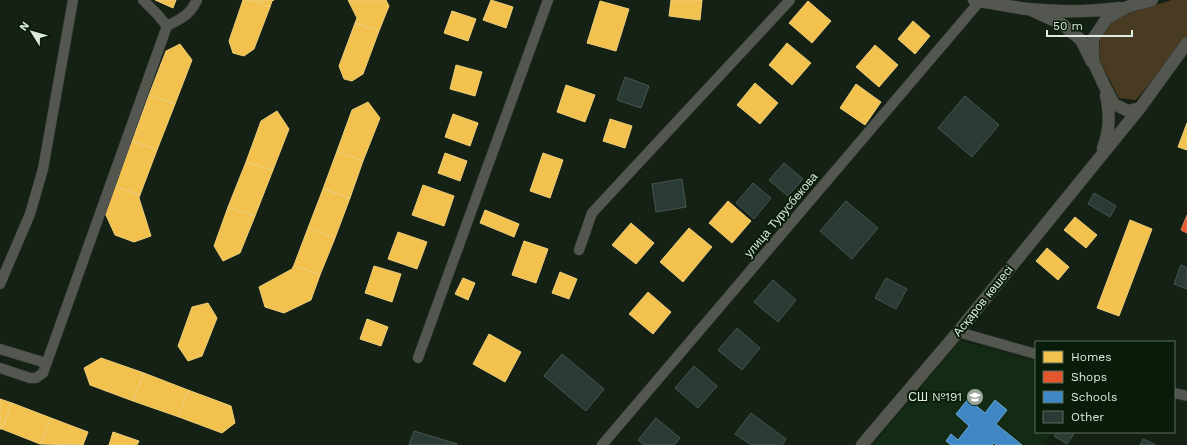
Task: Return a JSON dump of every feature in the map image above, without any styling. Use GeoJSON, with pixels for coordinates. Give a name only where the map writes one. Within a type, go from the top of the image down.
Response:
{"type":"FeatureCollection","features":[{"type":"Feature","properties":{"kind":"street"},"geometry":{"type":"LineString","coordinates":[[0,284],[30,214],[43,168],[73,0]]}},
{"type":"Feature","properties":{"kind":"street"},"geometry":{"type":"LineString","coordinates":[[143,0],[167,26]]}},
{"type":"Feature","properties":{"kind":"street"},"geometry":{"type":"LineString","coordinates":[[0,368],[30,378],[36,378],[43,373],[167,26],[186,16],[197,0]]}},
{"type":"Feature","properties":{"kind":"street"},"geometry":{"type":"LineString","coordinates":[[418,358],[548,0]]}},
{"type":"Feature","properties":{"kind":"street"},"geometry":{"type":"LineString","coordinates":[[579,250],[592,213],[790,0]]}},
{"type":"Feature","properties":{"kind":"street"},"geometry":{"type":"LineString","coordinates":[[977,1],[1029,9],[1072,11],[1127,7],[1152,0]]}},
{"type":"Feature","properties":{"kind":"street","name":"улица Турусбекова"},"geometry":{"type":"LineString","coordinates":[[602,445],[977,1]]}},
{"type":"Feature","properties":{"kind":"street"},"geometry":{"type":"LineString","coordinates":[[1101,154],[1108,137],[1109,108],[1104,85],[1093,61],[1093,39],[1108,18],[1127,7]]}},
{"type":"Feature","properties":{"kind":"street"},"geometry":{"type":"LineString","coordinates":[[1029,9],[1062,24],[1081,40],[1114,104],[1128,111],[1140,108]]}},
{"type":"Feature","properties":{"kind":"street","name":"Асқаров көшесі"},"geometry":{"type":"LineString","coordinates":[[862,445],[958,332],[1101,154],[1140,108],[1187,43]]}},
{"type":"Feature","properties":{"kind":"street"},"geometry":{"type":"LineString","coordinates":[[958,332],[1035,354]]}},
{"type":"Feature","properties":{"kind":"street"},"geometry":{"type":"LineString","coordinates":[[0,349],[27,353],[46,363]]}},
{"type":"Feature","properties":{"kind":"street"},"geometry":{"type":"LineString","coordinates":[[1175,393],[1187,396]]}},
{"type":"Feature","properties":{"kind":"shaded area"},"geometry":{"type":"Polygon","coordinates":[[[1172,0],[1187,0],[1187,38],[1136,100],[1119,98],[1099,59],[1100,39],[1111,22],[1130,13],[1172,0]]]}},
{"type":"Feature","properties":{"kind":"shaded area","name":"СШ №191"},"geometry":{"type":"Polygon","coordinates":[[[960,341],[1035,361],[1035,433],[1051,433],[1043,445],[873,445],[960,341]]]}},
{"type":"Feature","properties":{"kind":"building: Homes"},"geometry":{"type":"Polygon","coordinates":[[[155,0],[176,0],[173,8],[155,0]]]}},
{"type":"Feature","properties":{"kind":"building: Homes"},"geometry":{"type":"Polygon","coordinates":[[[243,0],[250,0],[270,7],[254,49],[244,56],[233,53],[229,41],[243,0]]]}},
{"type":"Feature","properties":{"kind":"building: Homes"},"geometry":{"type":"Polygon","coordinates":[[[250,0],[274,0],[272,1],[270,7],[250,0]]]}},
{"type":"Feature","properties":{"kind":"building: Homes"},"geometry":{"type":"Polygon","coordinates":[[[348,0],[386,0],[389,6],[379,31],[355,23],[357,18],[348,0]]]}},
{"type":"Feature","properties":{"kind":"building: Homes"},"geometry":{"type":"Polygon","coordinates":[[[491,0],[513,7],[506,28],[483,20],[491,0]]]}},
{"type":"Feature","properties":{"kind":"building: Homes"},"geometry":{"type":"Polygon","coordinates":[[[671,0],[702,0],[700,20],[669,16],[671,0]]]}},
{"type":"Feature","properties":{"kind":"building: Homes"},"geometry":{"type":"Polygon","coordinates":[[[600,1],[629,9],[616,51],[587,43],[600,1]]]}},
{"type":"Feature","properties":{"kind":"building: Homes"},"geometry":{"type":"Polygon","coordinates":[[[808,1],[831,21],[812,43],[789,23],[808,1]]]}},
{"type":"Feature","properties":{"kind":"building: Homes"},"geometry":{"type":"Polygon","coordinates":[[[452,11],[476,19],[468,41],[444,33],[452,11]]]}},
{"type":"Feature","properties":{"kind":"building: Homes"},"geometry":{"type":"Polygon","coordinates":[[[913,21],[930,36],[915,54],[898,39],[913,21]]]}},
{"type":"Feature","properties":{"kind":"building: Homes"},"geometry":{"type":"Polygon","coordinates":[[[355,23],[379,31],[363,74],[352,81],[344,79],[339,66],[355,23]]]}},
{"type":"Feature","properties":{"kind":"building: Homes"},"geometry":{"type":"Polygon","coordinates":[[[787,43],[811,63],[792,85],[769,65],[787,43]]]}},
{"type":"Feature","properties":{"kind":"building: Homes"},"geometry":{"type":"Polygon","coordinates":[[[180,44],[192,60],[175,104],[149,95],[166,51],[180,44]]]}},
{"type":"Feature","properties":{"kind":"building: Homes"},"geometry":{"type":"Polygon","coordinates":[[[875,45],[898,65],[879,87],[856,67],[875,45]]]}},
{"type":"Feature","properties":{"kind":"building: Homes"},"geometry":{"type":"Polygon","coordinates":[[[456,65],[482,72],[475,96],[450,89],[456,65]]]}},
{"type":"Feature","properties":{"kind":"building: Homes"},"geometry":{"type":"Polygon","coordinates":[[[755,83],[778,103],[760,124],[737,105],[755,83]]]}},
{"type":"Feature","properties":{"kind":"building: Homes"},"geometry":{"type":"Polygon","coordinates":[[[856,84],[881,102],[865,125],[840,108],[856,84]]]}},
{"type":"Feature","properties":{"kind":"building: Homes"},"geometry":{"type":"Polygon","coordinates":[[[566,85],[595,95],[585,122],[557,112],[566,85]]]}},
{"type":"Feature","properties":{"kind":"building: Homes"},"geometry":{"type":"Polygon","coordinates":[[[149,95],[175,104],[157,150],[132,141],[149,95]]]}},
{"type":"Feature","properties":{"kind":"building: Homes"},"geometry":{"type":"Polygon","coordinates":[[[368,102],[380,118],[363,161],[337,151],[352,110],[368,102]]]}},
{"type":"Feature","properties":{"kind":"building: Homes"},"geometry":{"type":"Polygon","coordinates":[[[277,111],[289,129],[273,170],[246,162],[261,121],[277,111]]]}},
{"type":"Feature","properties":{"kind":"building: Homes"},"geometry":{"type":"Polygon","coordinates":[[[453,114],[478,123],[470,146],[445,137],[453,114]]]}},
{"type":"Feature","properties":{"kind":"building: Homes"},"geometry":{"type":"Polygon","coordinates":[[[610,119],[632,126],[625,148],[603,141],[610,119]]]}},
{"type":"Feature","properties":{"kind":"building: Homes"},"geometry":{"type":"Polygon","coordinates":[[[1187,123],[1187,150],[1178,147],[1187,123]]]}},
{"type":"Feature","properties":{"kind":"building: Homes"},"geometry":{"type":"Polygon","coordinates":[[[132,141],[157,150],[140,195],[115,186],[132,141]]]}},
{"type":"Feature","properties":{"kind":"building: Homes"},"geometry":{"type":"Polygon","coordinates":[[[337,151],[363,161],[350,198],[323,189],[337,151]]]}},
{"type":"Feature","properties":{"kind":"building: Homes"},"geometry":{"type":"Polygon","coordinates":[[[445,153],[467,161],[460,181],[438,173],[445,153]]]}},
{"type":"Feature","properties":{"kind":"building: Homes"},"geometry":{"type":"Polygon","coordinates":[[[543,153],[563,160],[550,198],[530,191],[543,153]]]}},
{"type":"Feature","properties":{"kind":"building: Homes"},"geometry":{"type":"Polygon","coordinates":[[[246,162],[273,170],[255,216],[228,207],[246,162]]]}},
{"type":"Feature","properties":{"kind":"building: Homes"},"geometry":{"type":"Polygon","coordinates":[[[423,185],[454,196],[444,226],[412,215],[423,185]]]}},
{"type":"Feature","properties":{"kind":"building: Homes"},"geometry":{"type":"Polygon","coordinates":[[[115,186],[140,195],[139,198],[151,236],[134,242],[115,235],[105,213],[115,186]]]}},
{"type":"Feature","properties":{"kind":"building: Homes"},"geometry":{"type":"Polygon","coordinates":[[[323,189],[350,198],[335,238],[308,228],[323,189]]]}},
{"type":"Feature","properties":{"kind":"building: Homes"},"geometry":{"type":"Polygon","coordinates":[[[728,201],[751,221],[732,243],[709,223],[728,201]]]}},
{"type":"Feature","properties":{"kind":"building: Homes"},"geometry":{"type":"Polygon","coordinates":[[[228,207],[255,216],[240,253],[223,261],[214,246],[228,207]]]}},
{"type":"Feature","properties":{"kind":"building: Homes"},"geometry":{"type":"Polygon","coordinates":[[[485,210],[519,224],[514,237],[480,223],[485,210]]]}},
{"type":"Feature","properties":{"kind":"building: Homes"},"geometry":{"type":"Polygon","coordinates":[[[1075,217],[1097,235],[1086,248],[1064,230],[1075,217]]]}},
{"type":"Feature","properties":{"kind":"building: Homes"},"geometry":{"type":"Polygon","coordinates":[[[1130,220],[1152,229],[1119,316],[1097,308],[1130,220]]]}},
{"type":"Feature","properties":{"kind":"building: Homes"},"geometry":{"type":"Polygon","coordinates":[[[631,223],[654,243],[636,264],[612,245],[631,223]]]}},
{"type":"Feature","properties":{"kind":"building: Homes"},"geometry":{"type":"Polygon","coordinates":[[[308,228],[335,238],[320,275],[294,265],[308,228]]]}},
{"type":"Feature","properties":{"kind":"building: Homes"},"geometry":{"type":"Polygon","coordinates":[[[689,228],[712,247],[683,282],[660,262],[689,228]]]}},
{"type":"Feature","properties":{"kind":"building: Homes"},"geometry":{"type":"Polygon","coordinates":[[[398,232],[427,242],[417,269],[388,259],[398,232]]]}},
{"type":"Feature","properties":{"kind":"building: Homes"},"geometry":{"type":"Polygon","coordinates":[[[524,241],[548,249],[536,283],[512,275],[524,241]]]}},
{"type":"Feature","properties":{"kind":"building: Homes"},"geometry":{"type":"Polygon","coordinates":[[[1047,248],[1069,267],[1058,280],[1036,261],[1047,248]]]}},
{"type":"Feature","properties":{"kind":"building: Homes"},"geometry":{"type":"Polygon","coordinates":[[[294,265],[320,275],[311,300],[284,313],[265,307],[259,287],[292,269],[294,265]]]}},
{"type":"Feature","properties":{"kind":"building: Homes"},"geometry":{"type":"Polygon","coordinates":[[[374,266],[401,274],[392,302],[365,293],[374,266]]]}},
{"type":"Feature","properties":{"kind":"building: Homes"},"geometry":{"type":"Polygon","coordinates":[[[560,272],[577,279],[569,299],[552,293],[560,272]]]}},
{"type":"Feature","properties":{"kind":"building: Homes"},"geometry":{"type":"Polygon","coordinates":[[[463,278],[475,283],[468,300],[455,294],[463,278]]]}},
{"type":"Feature","properties":{"kind":"building: Homes"},"geometry":{"type":"Polygon","coordinates":[[[648,292],[671,312],[653,334],[629,314],[648,292]]]}},
{"type":"Feature","properties":{"kind":"building: Homes"},"geometry":{"type":"Polygon","coordinates":[[[208,303],[217,318],[202,356],[188,361],[178,346],[192,307],[208,303]]]}},
{"type":"Feature","properties":{"kind":"building: Homes"},"geometry":{"type":"Polygon","coordinates":[[[367,319],[388,327],[381,346],[360,339],[367,319]]]}},
{"type":"Feature","properties":{"kind":"building: Homes"},"geometry":{"type":"Polygon","coordinates":[[[489,334],[521,352],[505,382],[473,364],[489,334]]]}},
{"type":"Feature","properties":{"kind":"building: Homes"},"geometry":{"type":"Polygon","coordinates":[[[101,358],[144,373],[133,401],[90,385],[84,368],[101,358]]]}},
{"type":"Feature","properties":{"kind":"building: Homes"},"geometry":{"type":"Polygon","coordinates":[[[144,373],[188,390],[179,417],[133,401],[144,373]]]}},
{"type":"Feature","properties":{"kind":"building: Homes"},"geometry":{"type":"Polygon","coordinates":[[[188,390],[231,406],[235,423],[222,433],[179,417],[188,390]]]}},
{"type":"Feature","properties":{"kind":"building: Homes"},"geometry":{"type":"Polygon","coordinates":[[[0,399],[12,403],[2,429],[0,429],[0,399]]]}},
{"type":"Feature","properties":{"kind":"building: Homes"},"geometry":{"type":"Polygon","coordinates":[[[12,403],[51,418],[40,444],[2,429],[12,403]]]}},
{"type":"Feature","properties":{"kind":"building: Homes"},"geometry":{"type":"Polygon","coordinates":[[[51,418],[88,432],[83,445],[40,444],[51,418]]]}},
{"type":"Feature","properties":{"kind":"building: Homes"},"geometry":{"type":"Polygon","coordinates":[[[113,432],[139,441],[137,445],[109,445],[113,432]]]}},
{"type":"Feature","properties":{"kind":"building: Shops"},"geometry":{"type":"Polygon","coordinates":[[[1187,215],[1187,233],[1181,230],[1187,215]]]}},
{"type":"Feature","properties":{"kind":"building: Schools","name":"СШ №191"},"geometry":{"type":"Polygon","coordinates":[[[968,399],[985,413],[995,400],[1007,410],[996,424],[1022,445],[996,445],[994,443],[992,445],[951,445],[946,441],[951,434],[958,440],[969,426],[956,414],[968,399]]]}},
{"type":"Feature","properties":{"kind":"building: Other"},"geometry":{"type":"Polygon","coordinates":[[[625,77],[649,86],[641,108],[617,100],[625,77]]]}},
{"type":"Feature","properties":{"kind":"building: Other"},"geometry":{"type":"Polygon","coordinates":[[[965,96],[999,125],[972,157],[938,128],[965,96]]]}},
{"type":"Feature","properties":{"kind":"building: Other"},"geometry":{"type":"Polygon","coordinates":[[[784,163],[803,179],[788,196],[769,180],[784,163]]]}},
{"type":"Feature","properties":{"kind":"building: Other"},"geometry":{"type":"Polygon","coordinates":[[[682,179],[686,207],[656,212],[652,184],[682,179]]]}},
{"type":"Feature","properties":{"kind":"building: Other"},"geometry":{"type":"Polygon","coordinates":[[[753,183],[771,198],[754,219],[736,203],[753,183]]]}},
{"type":"Feature","properties":{"kind":"building: Other"},"geometry":{"type":"Polygon","coordinates":[[[1094,193],[1116,206],[1110,217],[1088,204],[1094,193]]]}},
{"type":"Feature","properties":{"kind":"building: Other"},"geometry":{"type":"Polygon","coordinates":[[[846,201],[878,228],[852,259],[820,231],[846,201]]]}},
{"type":"Feature","properties":{"kind":"building: Other"},"geometry":{"type":"Polygon","coordinates":[[[1181,265],[1187,268],[1187,289],[1174,284],[1181,265]]]}},
{"type":"Feature","properties":{"kind":"building: Other"},"geometry":{"type":"Polygon","coordinates":[[[886,278],[907,289],[896,309],[875,298],[886,278]]]}},
{"type":"Feature","properties":{"kind":"building: Other"},"geometry":{"type":"Polygon","coordinates":[[[773,280],[796,300],[778,322],[754,302],[773,280]]]}},
{"type":"Feature","properties":{"kind":"building: Other"},"geometry":{"type":"Polygon","coordinates":[[[737,328],[760,348],[742,370],[718,350],[737,328]]]}},
{"type":"Feature","properties":{"kind":"building: Other"},"geometry":{"type":"Polygon","coordinates":[[[562,354],[604,389],[586,411],[544,376],[562,354]]]}},
{"type":"Feature","properties":{"kind":"building: Other"},"geometry":{"type":"Polygon","coordinates":[[[694,366],[717,386],[698,408],[675,388],[694,366]]]}},
{"type":"Feature","properties":{"kind":"building: Other"},"geometry":{"type":"Polygon","coordinates":[[[751,413],[786,439],[782,445],[751,445],[735,434],[751,413]]]}},
{"type":"Feature","properties":{"kind":"building: Other"},"geometry":{"type":"Polygon","coordinates":[[[656,418],[680,438],[674,445],[644,445],[638,440],[656,418]]]}},
{"type":"Feature","properties":{"kind":"building: Other"},"geometry":{"type":"Polygon","coordinates":[[[414,431],[457,444],[457,445],[409,445],[414,431]]]}},
{"type":"Feature","properties":{"kind":"building: Other"},"geometry":{"type":"Polygon","coordinates":[[[1056,433],[1074,433],[1067,444],[1054,436],[1056,433]]]}},
{"type":"Feature","properties":{"kind":"building: Other"},"geometry":{"type":"Polygon","coordinates":[[[1143,439],[1156,445],[1140,445],[1143,439]]]}},
{"type":"Feature","properties":{"kind":"place","name":"СШ №191"},"geometry":{"type":"Point","coordinates":[975,397]}}]}
